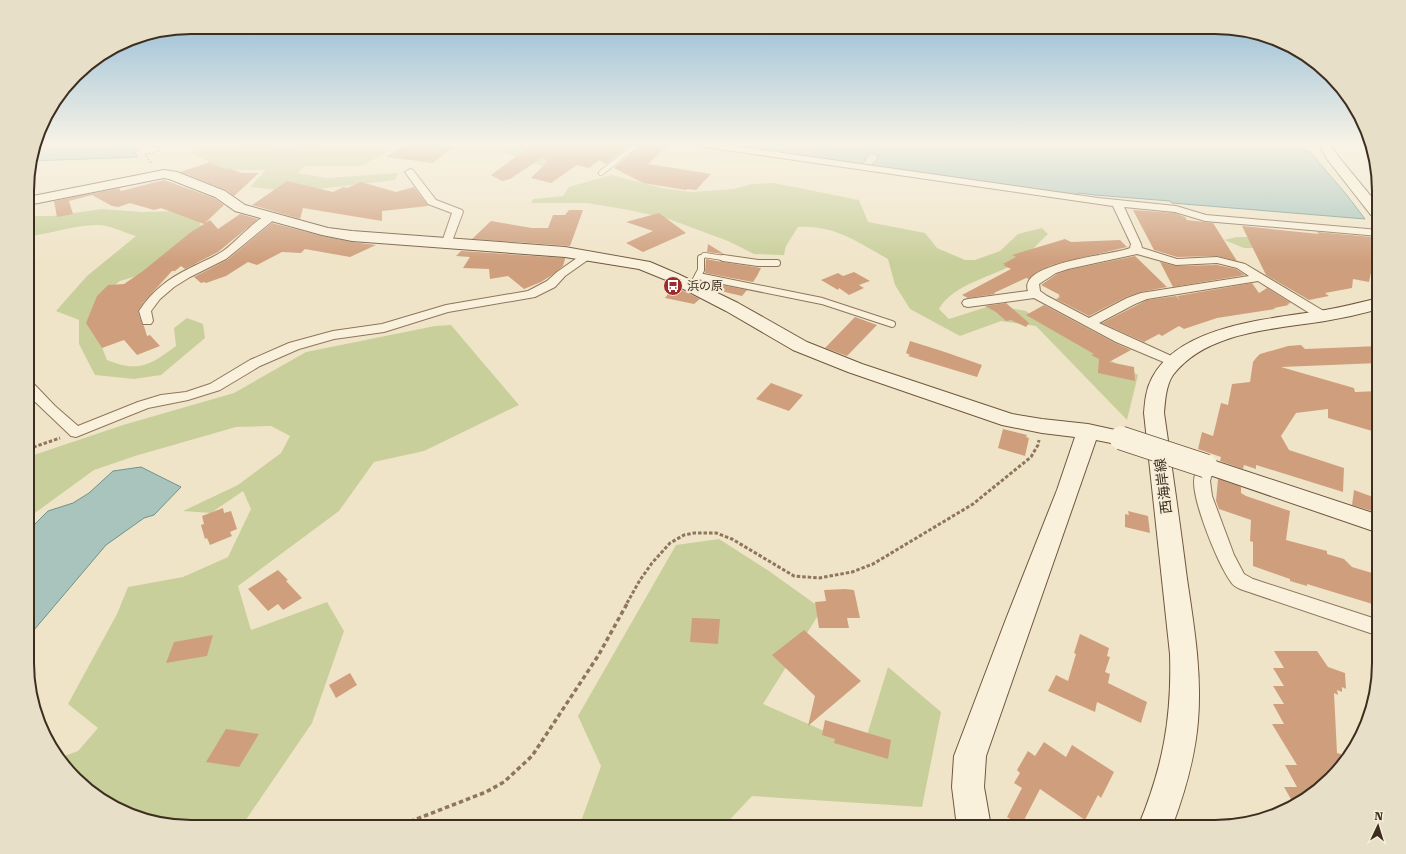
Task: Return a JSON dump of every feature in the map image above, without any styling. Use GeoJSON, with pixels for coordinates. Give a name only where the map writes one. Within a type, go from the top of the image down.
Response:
{"type":"FeatureCollection","features":[{"type":"Feature","properties":{"kind":"street"},"geometry":{"type":"LineString","coordinates":[[34,200],[120,183]]}},
{"type":"Feature","properties":{"kind":"street"},"geometry":{"type":"LineString","coordinates":[[192,183],[220,194],[240,208],[272,216],[312,229],[340,234],[588,255],[644,265],[695,281],[787,340],[816,353],[1009,420],[1121,438],[1372,522]]}},
{"type":"Feature","properties":{"kind":"street"},"geometry":{"type":"LineString","coordinates":[[417,183],[432,202],[458,212],[447,242]]}},
{"type":"Feature","properties":{"kind":"street"},"geometry":{"type":"LineString","coordinates":[[976,183],[1117,203],[1176,209],[1205,218],[1372,232]]}},
{"type":"Feature","properties":{"kind":"street"},"geometry":{"type":"LineString","coordinates":[[1354,183],[1372,203]]}},
{"type":"Feature","properties":{"kind":"street"},"geometry":{"type":"LineString","coordinates":[[1117,203],[1136,244],[1136,250]]}},
{"type":"Feature","properties":{"kind":"street"},"geometry":{"type":"LineString","coordinates":[[147,321],[145,311],[161,291],[182,277],[222,258],[272,216]]}},
{"type":"Feature","properties":{"kind":"street"},"geometry":{"type":"LineString","coordinates":[[1173,362],[1089,323],[1036,294],[1032,288],[1032,283],[1048,273],[1077,262],[1129,253],[1136,250],[1176,262],[1210,260],[1226,261],[1240,266],[1261,277],[1323,316]]}},
{"type":"Feature","properties":{"kind":"street"},"geometry":{"type":"LineString","coordinates":[[34,392],[76,432],[143,405],[161,400],[188,396],[215,387],[260,360],[294,346],[333,336],[384,328],[446,309],[531,294],[550,284],[561,274],[588,255]]}},
{"type":"Feature","properties":{"kind":"street"},"geometry":{"type":"LineString","coordinates":[[1089,323],[1145,296],[1261,277]]}},
{"type":"Feature","properties":{"kind":"street"},"geometry":{"type":"LineString","coordinates":[[968,303],[1036,294]]}},
{"type":"Feature","properties":{"kind":"street","name":"西海岸線"},"geometry":{"type":"LineString","coordinates":[[1157,820],[1175,770],[1184,726],[1186,691],[1184,647],[1154,413],[1160,380],[1173,362],[1190,348],[1225,334],[1359,309],[1372,305]]}},
{"type":"Feature","properties":{"kind":"street"},"geometry":{"type":"LineString","coordinates":[[973,820],[968,787],[970,756],[1016,626],[1068,490],[1088,432]]}},
{"type":"Feature","properties":{"kind":"street"},"geometry":{"type":"LineString","coordinates":[[1206,466],[1202,481],[1204,496],[1225,556],[1238,578],[1247,584],[1372,626]]}},
{"type":"Feature","properties":{"kind":"lane"},"geometry":{"type":"LineString","coordinates":[[777,263],[758,263],[707,254],[701,257],[702,264],[695,281],[822,301],[892,324]]}},
{"type":"Feature","properties":{"kind":"path"},"geometry":{"type":"LineString","coordinates":[[414,820],[486,792],[504,782],[520,769],[532,756],[598,656],[644,575],[670,542],[684,535],[694,533],[716,534],[732,539],[794,576],[819,578],[852,572],[873,564],[973,504],[1031,457],[1038,446],[1042,426]]}},
{"type":"Feature","properties":{"kind":"path"},"geometry":{"type":"LineString","coordinates":[[34,447],[76,432]]}},
{"type":"Feature","properties":{"kind":"green space"},"geometry":{"type":"Polygon","coordinates":[[[254,183],[371,183],[310,190],[277,190],[250,187],[254,183]]]}},
{"type":"Feature","properties":{"kind":"green space"},"geometry":{"type":"Polygon","coordinates":[[[584,183],[642,183],[662,188],[691,192],[734,189],[751,184],[774,183],[859,200],[868,222],[925,233],[937,248],[965,260],[975,260],[1000,251],[1018,234],[1042,228],[1048,234],[1021,260],[1011,266],[965,286],[946,300],[939,309],[949,319],[993,305],[1026,311],[1056,331],[1138,375],[1127,420],[1036,326],[1001,321],[960,336],[910,309],[895,285],[888,259],[845,236],[823,229],[798,227],[786,246],[784,255],[754,254],[728,241],[666,218],[587,203],[531,203],[533,199],[563,196],[569,187],[584,183]]]}},
{"type":"Feature","properties":{"kind":"green space"},"geometry":{"type":"Polygon","coordinates":[[[102,209],[142,212],[185,211],[199,216],[201,227],[150,272],[120,281],[102,295],[92,322],[107,360],[128,366],[144,365],[159,358],[176,346],[174,328],[187,318],[203,324],[205,338],[161,375],[134,379],[95,375],[79,344],[79,320],[56,311],[87,276],[136,236],[114,228],[100,225],[82,226],[34,235],[34,216],[53,216],[102,209]]]}},
{"type":"Feature","properties":{"kind":"green space"},"geometry":{"type":"Polygon","coordinates":[[[1236,237],[1259,237],[1262,248],[1244,248],[1224,240],[1236,237]]]}},
{"type":"Feature","properties":{"kind":"green space"},"geometry":{"type":"Polygon","coordinates":[[[451,325],[519,405],[424,451],[374,462],[339,511],[238,586],[251,630],[327,602],[344,631],[312,723],[246,820],[171,819],[141,812],[104,794],[80,774],[64,756],[78,751],[98,728],[68,704],[117,614],[128,587],[183,577],[228,557],[251,509],[243,491],[211,513],[183,511],[238,485],[281,453],[290,436],[271,426],[236,427],[135,456],[94,470],[34,514],[34,455],[123,425],[234,393],[306,352],[435,326],[451,325]]]}},
{"type":"Feature","properties":{"kind":"green space"},"geometry":{"type":"Polygon","coordinates":[[[719,539],[769,571],[822,609],[763,704],[863,748],[888,667],[941,712],[922,807],[752,796],[730,820],[582,820],[601,766],[578,716],[676,545],[719,539]]]}},
{"type":"Feature","properties":{"kind":"water"},"geometry":{"type":"Polygon","coordinates":[[[987,183],[1336,183],[1365,219],[1172,203],[1170,201],[1078,193],[1077,196],[987,183]]]}},
{"type":"Feature","properties":{"kind":"water"},"geometry":{"type":"Polygon","coordinates":[[[141,467],[181,487],[154,515],[144,518],[106,545],[34,630],[34,525],[48,511],[73,503],[89,493],[113,471],[141,467]]]}},
{"type":"Feature","properties":{"kind":"building"},"geometry":{"type":"Polygon","coordinates":[[[153,183],[172,183],[214,198],[224,205],[205,223],[210,220],[218,229],[240,214],[258,219],[218,252],[185,269],[181,266],[175,271],[172,271],[143,303],[138,311],[142,324],[147,336],[150,335],[160,346],[137,355],[124,340],[102,348],[86,323],[97,296],[108,285],[124,284],[143,271],[191,232],[204,224],[161,208],[154,210],[130,203],[118,207],[112,206],[92,195],[69,201],[73,214],[57,217],[54,201],[119,188],[121,191],[153,183]]]}},
{"type":"Feature","properties":{"kind":"building"},"geometry":{"type":"Polygon","coordinates":[[[208,183],[248,183],[234,196],[226,190],[208,183]]]}},
{"type":"Feature","properties":{"kind":"building"},"geometry":{"type":"Polygon","coordinates":[[[284,183],[295,183],[333,192],[343,187],[347,188],[359,183],[364,183],[396,192],[414,187],[428,206],[382,211],[382,221],[303,208],[300,219],[252,205],[284,183]]]}},
{"type":"Feature","properties":{"kind":"building"},"geometry":{"type":"Polygon","coordinates":[[[643,183],[703,183],[696,190],[686,190],[643,183]]]}},
{"type":"Feature","properties":{"kind":"building"},"geometry":{"type":"Polygon","coordinates":[[[569,210],[583,210],[570,246],[472,239],[491,221],[532,228],[548,228],[553,215],[565,215],[569,210]]]}},
{"type":"Feature","properties":{"kind":"building"},"geometry":{"type":"Polygon","coordinates":[[[1133,210],[1175,213],[1185,217],[1187,220],[1213,223],[1237,261],[1217,256],[1177,257],[1154,250],[1133,210]]]}},
{"type":"Feature","properties":{"kind":"building"},"geometry":{"type":"Polygon","coordinates":[[[659,213],[686,233],[643,252],[626,243],[653,231],[626,222],[659,213]]]}},
{"type":"Feature","properties":{"kind":"building"},"geometry":{"type":"Polygon","coordinates":[[[272,223],[322,236],[376,245],[350,257],[305,249],[301,253],[282,252],[257,265],[248,262],[226,276],[206,283],[201,283],[194,277],[227,260],[272,223]]]}},
{"type":"Feature","properties":{"kind":"building"},"geometry":{"type":"Polygon","coordinates":[[[1242,226],[1319,234],[1317,232],[1372,237],[1372,267],[1369,282],[1353,279],[1352,288],[1325,293],[1329,296],[1309,300],[1266,275],[1242,226]]]}},
{"type":"Feature","properties":{"kind":"building"},"geometry":{"type":"Polygon","coordinates":[[[1065,239],[1071,242],[1120,240],[1127,247],[1051,265],[1037,272],[1029,279],[1026,278],[994,293],[995,294],[968,298],[962,295],[1011,269],[1003,265],[1006,264],[1003,264],[1016,257],[1012,255],[1065,239]]]}},
{"type":"Feature","properties":{"kind":"building"},"geometry":{"type":"Polygon","coordinates":[[[708,244],[724,254],[707,252],[708,244]]]}},
{"type":"Feature","properties":{"kind":"building"},"geometry":{"type":"Polygon","coordinates":[[[461,251],[565,259],[563,266],[552,275],[541,282],[524,289],[508,276],[490,279],[489,269],[463,268],[470,257],[456,256],[461,251]]]}},
{"type":"Feature","properties":{"kind":"building"},"geometry":{"type":"Polygon","coordinates":[[[1135,256],[1167,287],[1141,292],[1126,297],[1089,316],[1056,299],[1060,297],[1058,296],[1060,295],[1041,285],[1057,274],[1068,270],[1135,256]]]}},
{"type":"Feature","properties":{"kind":"building"},"geometry":{"type":"Polygon","coordinates":[[[706,259],[761,268],[753,282],[705,273],[706,259]]]}},
{"type":"Feature","properties":{"kind":"building"},"geometry":{"type":"Polygon","coordinates":[[[1160,262],[1176,266],[1217,265],[1236,269],[1245,275],[1173,287],[1160,262]]]}},
{"type":"Feature","properties":{"kind":"building"},"geometry":{"type":"Polygon","coordinates":[[[854,272],[870,281],[859,285],[864,288],[849,295],[839,288],[838,290],[821,280],[838,273],[843,276],[854,272]]]}},
{"type":"Feature","properties":{"kind":"building"},"geometry":{"type":"Polygon","coordinates":[[[700,281],[747,290],[742,296],[713,289],[699,283],[700,281]]]}},
{"type":"Feature","properties":{"kind":"building"},"geometry":{"type":"Polygon","coordinates":[[[1252,283],[1259,293],[1267,288],[1291,303],[1287,304],[1289,305],[1274,308],[1275,309],[1217,318],[1184,329],[1179,326],[1162,336],[1159,334],[1144,342],[1102,323],[1147,300],[1176,296],[1180,300],[1177,296],[1252,283]]]}},
{"type":"Feature","properties":{"kind":"building"},"geometry":{"type":"Polygon","coordinates":[[[674,286],[700,299],[694,304],[665,298],[674,286]]]}},
{"type":"Feature","properties":{"kind":"building"},"geometry":{"type":"Polygon","coordinates":[[[1006,303],[1029,323],[1026,327],[1011,320],[1006,321],[996,312],[985,306],[1006,303]]]}},
{"type":"Feature","properties":{"kind":"building"},"geometry":{"type":"Polygon","coordinates":[[[1044,305],[1131,350],[1109,362],[1134,367],[1135,381],[1098,373],[1099,359],[1091,355],[1094,354],[1026,315],[1044,305]]]}},
{"type":"Feature","properties":{"kind":"building"},"geometry":{"type":"Polygon","coordinates":[[[855,317],[877,325],[847,356],[825,348],[855,317]]]}},
{"type":"Feature","properties":{"kind":"building"},"geometry":{"type":"Polygon","coordinates":[[[910,341],[982,365],[977,377],[908,356],[910,355],[906,353],[910,341]]]}},
{"type":"Feature","properties":{"kind":"building"},"geometry":{"type":"Polygon","coordinates":[[[1301,345],[1305,349],[1372,346],[1372,363],[1281,367],[1354,388],[1355,392],[1372,391],[1372,431],[1328,418],[1328,409],[1296,413],[1281,436],[1289,450],[1344,468],[1343,492],[1256,465],[1256,469],[1244,465],[1243,469],[1220,461],[1221,457],[1198,449],[1202,432],[1213,436],[1221,403],[1228,405],[1232,384],[1250,382],[1253,362],[1260,354],[1288,346],[1301,345]]]}},
{"type":"Feature","properties":{"kind":"building"},"geometry":{"type":"Polygon","coordinates":[[[771,383],[803,395],[789,411],[756,399],[771,383]]]}},
{"type":"Feature","properties":{"kind":"building"},"geometry":{"type":"Polygon","coordinates":[[[1003,429],[1027,435],[1026,437],[1029,438],[1025,456],[998,448],[1003,429]]]}},
{"type":"Feature","properties":{"kind":"building"},"geometry":{"type":"Polygon","coordinates":[[[1218,479],[1241,487],[1241,493],[1246,496],[1290,511],[1286,540],[1327,551],[1327,554],[1344,559],[1352,567],[1372,573],[1372,604],[1307,584],[1307,586],[1290,581],[1290,579],[1253,566],[1253,542],[1250,541],[1251,520],[1219,509],[1216,501],[1218,479]]]}},
{"type":"Feature","properties":{"kind":"building"},"geometry":{"type":"Polygon","coordinates":[[[1354,490],[1372,497],[1372,511],[1352,505],[1354,490]]]}},
{"type":"Feature","properties":{"kind":"building"},"geometry":{"type":"Polygon","coordinates":[[[223,508],[224,513],[231,511],[237,529],[230,532],[232,536],[210,545],[207,538],[205,539],[201,525],[204,524],[202,516],[223,508]]]}},
{"type":"Feature","properties":{"kind":"building"},"geometry":{"type":"Polygon","coordinates":[[[1128,511],[1148,516],[1150,533],[1125,527],[1125,514],[1129,515],[1128,511]]]}},
{"type":"Feature","properties":{"kind":"building"},"geometry":{"type":"Polygon","coordinates":[[[278,570],[302,598],[283,610],[278,604],[268,611],[248,589],[278,570]]]}},
{"type":"Feature","properties":{"kind":"building"},"geometry":{"type":"Polygon","coordinates":[[[824,590],[854,590],[860,618],[847,618],[849,628],[819,628],[815,602],[826,601],[824,590]]]}},
{"type":"Feature","properties":{"kind":"building"},"geometry":{"type":"Polygon","coordinates":[[[692,618],[720,619],[718,644],[690,642],[692,618]]]}},
{"type":"Feature","properties":{"kind":"building"},"geometry":{"type":"Polygon","coordinates":[[[804,630],[861,681],[808,726],[815,696],[772,655],[804,630]]]}},
{"type":"Feature","properties":{"kind":"building"},"geometry":{"type":"Polygon","coordinates":[[[1080,634],[1109,648],[1107,656],[1110,657],[1105,672],[1110,674],[1108,683],[1147,702],[1141,723],[1097,702],[1095,712],[1048,691],[1056,675],[1068,681],[1080,634]]]}},
{"type":"Feature","properties":{"kind":"building"},"geometry":{"type":"Polygon","coordinates":[[[213,635],[207,656],[166,663],[174,642],[213,635]]]}},
{"type":"Feature","properties":{"kind":"building"},"geometry":{"type":"Polygon","coordinates":[[[1274,651],[1317,651],[1328,667],[1345,673],[1346,689],[1342,687],[1342,692],[1337,690],[1338,695],[1334,693],[1337,753],[1341,754],[1341,757],[1326,774],[1310,788],[1291,800],[1284,787],[1297,787],[1285,765],[1297,765],[1272,724],[1284,724],[1273,704],[1284,704],[1273,686],[1284,686],[1273,668],[1284,668],[1274,651]]]}},
{"type":"Feature","properties":{"kind":"building"},"geometry":{"type":"Polygon","coordinates":[[[350,673],[357,685],[336,698],[329,685],[350,673]]]}},
{"type":"Feature","properties":{"kind":"building"},"geometry":{"type":"Polygon","coordinates":[[[825,720],[891,740],[888,759],[834,743],[835,739],[822,735],[825,720]]]}},
{"type":"Feature","properties":{"kind":"building"},"geometry":{"type":"Polygon","coordinates":[[[226,729],[259,734],[239,767],[206,762],[226,729]]]}},
{"type":"Feature","properties":{"kind":"building"},"geometry":{"type":"Polygon","coordinates":[[[1044,742],[1066,757],[1072,745],[1114,772],[1101,798],[1098,795],[1085,820],[1040,789],[1024,820],[1012,820],[1007,817],[1022,788],[1014,783],[1020,773],[1017,770],[1028,751],[1035,756],[1044,742]]]}},
{"type":"Feature","properties":{"kind":"place","name":"浜の原"},"geometry":{"type":"Point","coordinates":[673,286]}}]}
